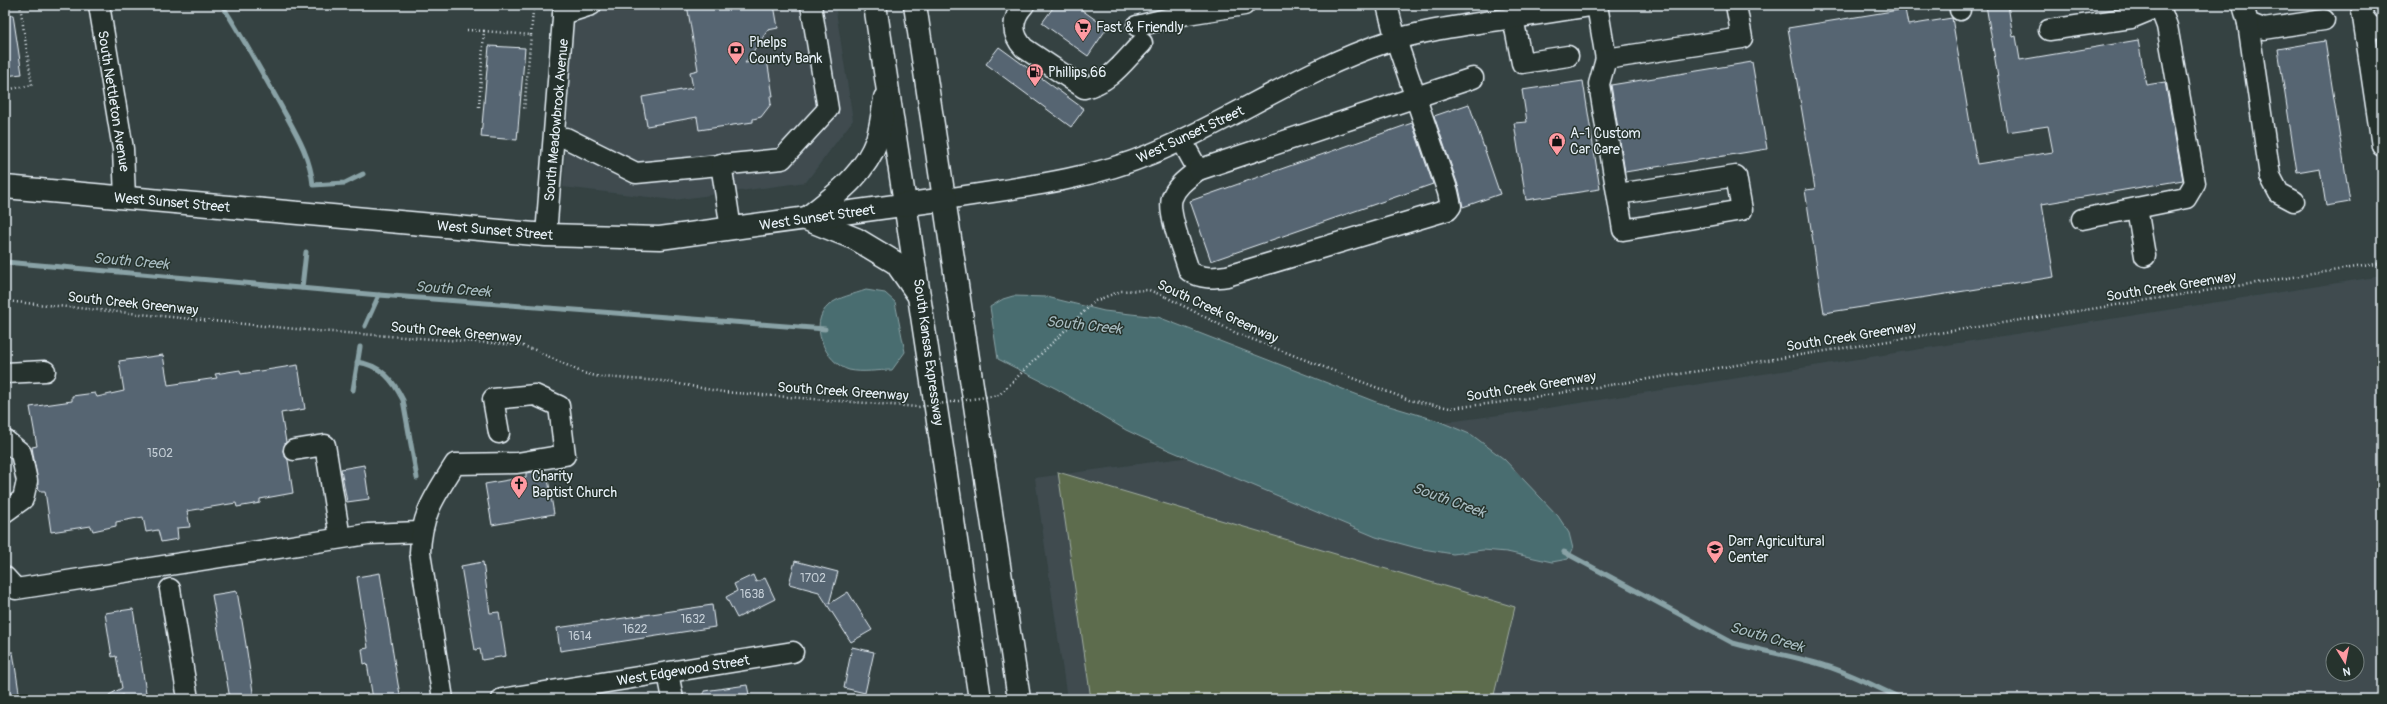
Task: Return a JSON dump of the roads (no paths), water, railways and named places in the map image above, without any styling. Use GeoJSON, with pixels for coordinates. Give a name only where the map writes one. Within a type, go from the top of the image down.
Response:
{"type":"FeatureCollection","features":[{"type":"Feature","properties":{"kind":"main road","name":"South Kansas Expressway"},"geometry":{"type":"LineString","coordinates":[[875,5],[922,300],[980,699]]}},
{"type":"Feature","properties":{"kind":"main road"},"geometry":{"type":"LineString","coordinates":[[915,5],[946,199],[1019,699]]}},
{"type":"Feature","properties":{"kind":"main road"},"geometry":{"type":"LineString","coordinates":[[888,86],[876,140],[861,171],[850,184],[806,219],[856,239],[896,263],[922,300]]}},
{"type":"Feature","properties":{"kind":"main road","name":"West Sunset Street"},"geometry":{"type":"LineString","coordinates":[[5,187],[546,235],[660,238],[946,199]]}},
{"type":"Feature","properties":{"kind":"street","name":"South Nettleton Avenue"},"geometry":{"type":"LineString","coordinates":[[99,5],[123,149],[125,198]]}},
{"type":"Feature","properties":{"kind":"street"},"geometry":{"type":"LineString","coordinates":[[564,10],[592,5]]}},
{"type":"Feature","properties":{"kind":"street"},"geometry":{"type":"LineString","coordinates":[[566,138],[636,173],[782,158],[828,109],[811,5]]}},
{"type":"Feature","properties":{"kind":"street"},"geometry":{"type":"LineString","coordinates":[[1017,7],[1013,24],[1016,39],[1024,48],[1084,88],[1099,85],[1107,79],[1139,34],[1187,14],[1244,5]]}},
{"type":"Feature","properties":{"kind":"street"},"geometry":{"type":"LineString","coordinates":[[1387,5],[1396,40],[1416,97],[1448,192],[1451,206],[1448,210],[1227,276],[1210,278],[1196,276],[1189,271],[1170,209],[1172,197],[1179,186],[1198,170],[1416,97],[1473,78]]}},
{"type":"Feature","properties":{"kind":"street"},"geometry":{"type":"LineString","coordinates":[[1597,5],[1606,59],[1599,84],[1623,230],[1742,210],[1736,176],[1618,194]]}},
{"type":"Feature","properties":{"kind":"street","name":"West Sunset Street"},"geometry":{"type":"LineString","coordinates":[[946,199],[1039,184],[1088,174],[1142,157],[1182,141],[1326,66],[1396,40],[1452,28],[1597,5]]}},
{"type":"Feature","properties":{"kind":"street"},"geometry":{"type":"LineString","coordinates":[[1606,59],[1742,38],[1736,5]]}},
{"type":"Feature","properties":{"kind":"street"},"geometry":{"type":"LineString","coordinates":[[2049,30],[2131,18],[2148,11],[2151,5]]}},
{"type":"Feature","properties":{"kind":"street"},"geometry":{"type":"LineString","coordinates":[[2082,219],[2186,198],[2195,183],[2167,26],[2159,5]]}},
{"type":"Feature","properties":{"kind":"street","name":"South Meadowbrook Avenue"},"geometry":{"type":"LineString","coordinates":[[546,235],[564,10]]}},
{"type":"Feature","properties":{"kind":"street"},"geometry":{"type":"LineString","coordinates":[[2362,11],[2371,27],[2382,28]]}},
{"type":"Feature","properties":{"kind":"street"},"geometry":{"type":"LineString","coordinates":[[2362,11],[2382,146]]}},
{"type":"Feature","properties":{"kind":"street"},"geometry":{"type":"LineString","coordinates":[[2245,14],[2264,29],[2324,20]]}},
{"type":"Feature","properties":{"kind":"street"},"geometry":{"type":"LineString","coordinates":[[2245,14],[2270,176],[2279,194],[2294,201]]}},
{"type":"Feature","properties":{"kind":"street"},"geometry":{"type":"LineString","coordinates":[[1513,18],[1522,63],[1568,56]]}},
{"type":"Feature","properties":{"kind":"street"},"geometry":{"type":"LineString","coordinates":[[1182,141],[1198,170]]}},
{"type":"Feature","properties":{"kind":"street"},"geometry":{"type":"LineString","coordinates":[[721,164],[731,229]]}},
{"type":"Feature","properties":{"kind":"street"},"geometry":{"type":"LineString","coordinates":[[2137,208],[2145,256]]}},
{"type":"Feature","properties":{"kind":"street"},"geometry":{"type":"LineString","coordinates":[[5,373],[45,371]]}},
{"type":"Feature","properties":{"kind":"street"},"geometry":{"type":"LineString","coordinates":[[443,699],[420,553],[420,532],[430,504],[455,464],[517,463],[565,455],[559,406],[535,396],[493,399],[500,433]]}},
{"type":"Feature","properties":{"kind":"street"},"geometry":{"type":"LineString","coordinates":[[5,440],[21,453],[27,481],[23,499],[5,512]]}},
{"type":"Feature","properties":{"kind":"street"},"geometry":{"type":"LineString","coordinates":[[294,450],[325,445],[340,538]]}},
{"type":"Feature","properties":{"kind":"street"},"geometry":{"type":"LineString","coordinates":[[5,577],[16,589],[368,534],[420,532]]}},
{"type":"Feature","properties":{"kind":"street"},"geometry":{"type":"LineString","coordinates":[[170,589],[188,699]]}},
{"type":"Feature","properties":{"kind":"street","name":"West Edgewood Street"},"geometry":{"type":"LineString","coordinates":[[502,699],[793,652]]}},
{"type":"Feature","properties":{"kind":"street"},"geometry":{"type":"LineString","coordinates":[[668,673],[673,699]]}},
{"type":"Feature","properties":{"kind":"water"},"geometry":{"type":"Polygon","coordinates":[[[866,290],[885,293],[895,302],[905,352],[892,370],[849,370],[840,366],[833,359],[826,351],[822,342],[819,332],[819,322],[829,305],[842,298],[866,290]]]}},
{"type":"Feature","properties":{"kind":"water"},"geometry":{"type":"Polygon","coordinates":[[[1013,296],[1047,297],[1104,311],[1158,317],[1376,402],[1436,420],[1472,435],[1504,459],[1558,516],[1569,533],[1573,549],[1568,559],[1552,562],[1507,552],[1483,550],[1453,554],[1417,548],[1376,537],[1164,448],[1126,430],[1057,389],[998,359],[990,307],[1003,299],[1013,296]]]}},
{"type":"Feature","properties":{"kind":"waterway"},"geometry":{"type":"LineString","coordinates":[[222,5],[252,55],[296,135],[309,164],[313,185],[345,183],[363,174]]}},
{"type":"Feature","properties":{"kind":"waterway"},"geometry":{"type":"LineString","coordinates":[[302,288],[306,252]]}},
{"type":"Feature","properties":{"kind":"waterway","name":"South Creek"},"geometry":{"type":"LineString","coordinates":[[5,262],[379,295],[825,329]]}},
{"type":"Feature","properties":{"kind":"waterway"},"geometry":{"type":"LineString","coordinates":[[365,326],[379,295]]}},
{"type":"Feature","properties":{"kind":"waterway"},"geometry":{"type":"LineString","coordinates":[[353,390],[360,347]]}},
{"type":"Feature","properties":{"kind":"waterway"},"geometry":{"type":"LineString","coordinates":[[357,362],[373,366],[379,370],[395,386],[403,400],[417,478]]}},
{"type":"Feature","properties":{"kind":"waterway","name":"South Creek"},"geometry":{"type":"LineString","coordinates":[[1564,552],[1733,643],[1803,659],[1836,669],[1903,699]]}},
{"type":"Feature","properties":{"kind":"place","name":"Fast & Friendly"},"geometry":{"type":"Point","coordinates":[1083,42]}},
{"type":"Feature","properties":{"kind":"place","name":"Phelps County Bank"},"geometry":{"type":"Point","coordinates":[736,65]}},
{"type":"Feature","properties":{"kind":"place","name":"Phillips 66"},"geometry":{"type":"Point","coordinates":[1035,87]}},
{"type":"Feature","properties":{"kind":"place","name":"A-1 Custom Car Care"},"geometry":{"type":"Point","coordinates":[1557,156]}},
{"type":"Feature","properties":{"kind":"place","name":"Charity Baptist Church"},"geometry":{"type":"Point","coordinates":[519,499]}},
{"type":"Feature","properties":{"kind":"place","name":"Darr Agricultural Center"},"geometry":{"type":"Point","coordinates":[1715,564]}}]}
